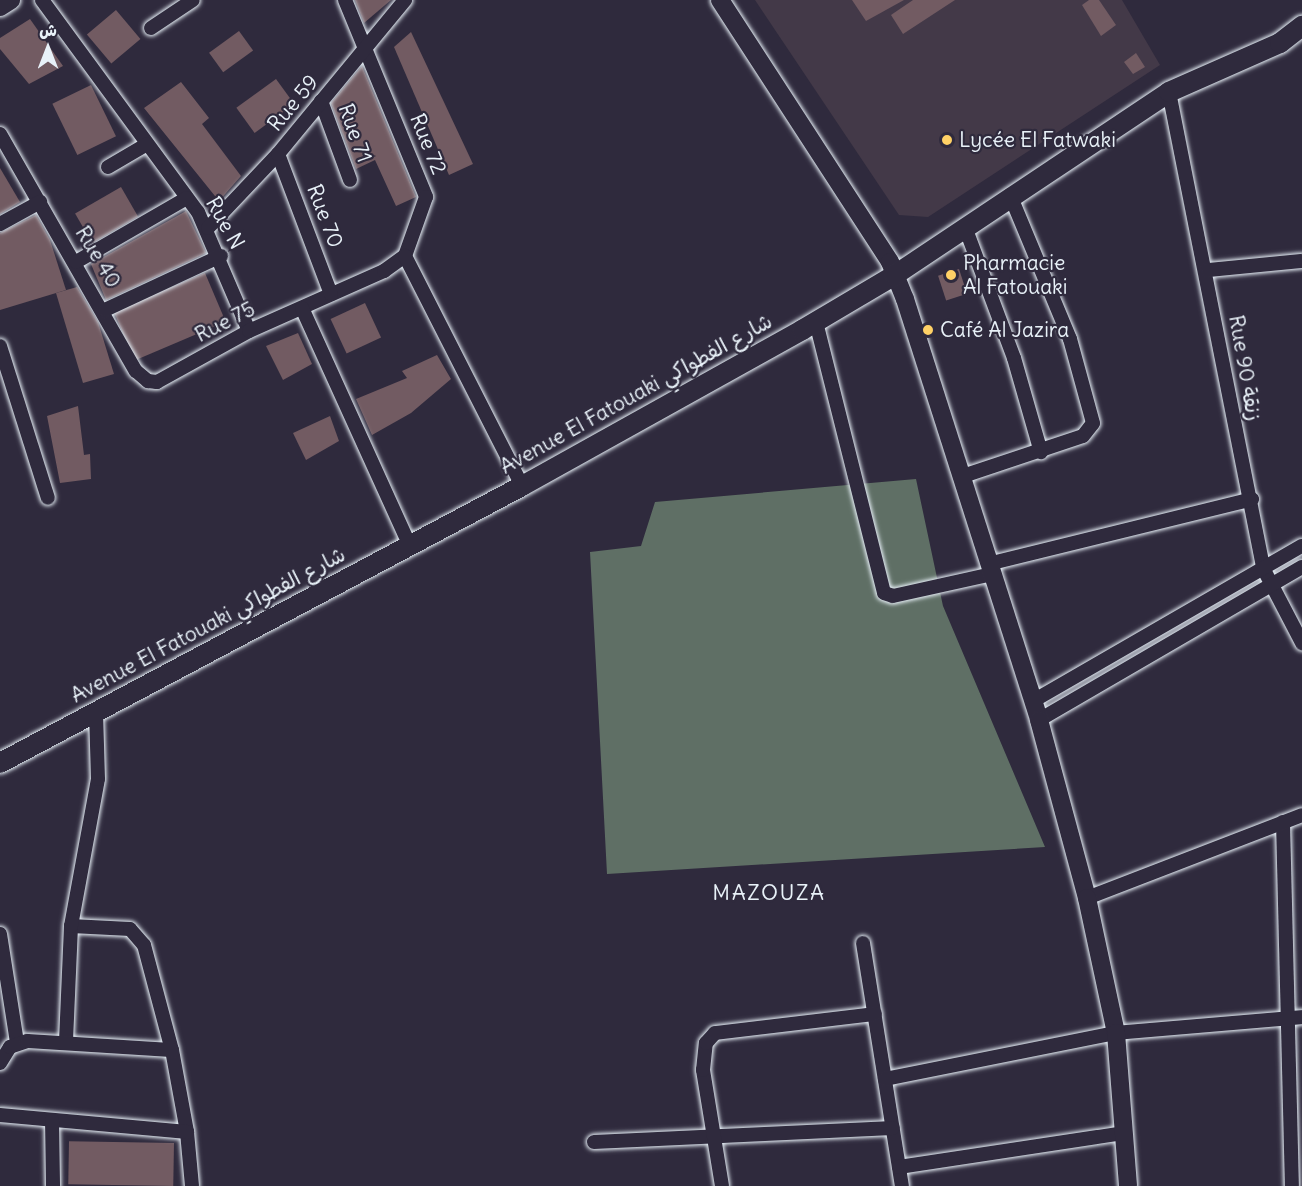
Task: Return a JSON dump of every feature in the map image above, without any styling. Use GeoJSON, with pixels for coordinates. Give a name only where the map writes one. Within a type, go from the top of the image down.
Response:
{"type":"FeatureCollection","features":[{"type":"Feature","properties":{"kind":"main road","name":"Avenue El Fatouaki شارع الفطواكي"},"geometry":{"type":"LineString","coordinates":[[0,763],[408,544],[522,486],[816,322],[896,275],[1010,195],[1169,93],[1280,44],[1302,26]]}},
{"type":"Feature","properties":{"kind":"main road","name":"Avenue El Fatouaki شارع الفطواكي"},"geometry":{"type":"LineString","coordinates":[[1280,44],[1302,42]]}},
{"type":"Feature","properties":{"kind":"street"},"geometry":{"type":"LineString","coordinates":[[0,7],[11,0]]}},
{"type":"Feature","properties":{"kind":"street","name":"Rue N"},"geometry":{"type":"LineString","coordinates":[[42,0],[208,228],[249,331]]}},
{"type":"Feature","properties":{"kind":"street"},"geometry":{"type":"LineString","coordinates":[[151,28],[193,0]]}},
{"type":"Feature","properties":{"kind":"street","name":"Rue 72"},"geometry":{"type":"LineString","coordinates":[[345,0],[426,200],[405,256]]}},
{"type":"Feature","properties":{"kind":"street","name":"Rue 59"},"geometry":{"type":"LineString","coordinates":[[208,228],[278,154],[405,0]]}},
{"type":"Feature","properties":{"kind":"street"},"geometry":{"type":"LineString","coordinates":[[720,0],[809,132],[896,275],[963,476],[990,569],[1039,720],[1088,898],[1116,1033],[1128,1186]]}},
{"type":"Feature","properties":{"kind":"street","name":"Rue 90 زنقة"},"geometry":{"type":"LineString","coordinates":[[1169,93],[1208,270],[1224,384],[1252,499],[1263,568],[1302,643]]}},
{"type":"Feature","properties":{"kind":"street","name":"Rue 71"},"geometry":{"type":"LineString","coordinates":[[321,101],[350,180]]}},
{"type":"Feature","properties":{"kind":"street","name":"Rue 40"},"geometry":{"type":"LineString","coordinates":[[0,134],[105,310],[142,378],[157,382],[169,376]]}},
{"type":"Feature","properties":{"kind":"street"},"geometry":{"type":"LineString","coordinates":[[108,167],[147,144]]}},
{"type":"Feature","properties":{"kind":"street","name":"Rue 70"},"geometry":{"type":"LineString","coordinates":[[278,154],[331,294]]}},
{"type":"Feature","properties":{"kind":"street"},"geometry":{"type":"LineString","coordinates":[[963,476],[1041,452],[1083,436],[1092,428],[1093,418],[1070,339],[1010,195]]}},
{"type":"Feature","properties":{"kind":"street"},"geometry":{"type":"LineString","coordinates":[[76,262],[187,198]]}},
{"type":"Feature","properties":{"kind":"street"},"geometry":{"type":"LineString","coordinates":[[0,224],[40,202]]}},
{"type":"Feature","properties":{"kind":"street"},"geometry":{"type":"LineString","coordinates":[[965,227],[1014,358],[1041,452]]}},
{"type":"Feature","properties":{"kind":"street"},"geometry":{"type":"LineString","coordinates":[[105,310],[220,256]]}},
{"type":"Feature","properties":{"kind":"street"},"geometry":{"type":"LineString","coordinates":[[405,256],[522,486]]}},
{"type":"Feature","properties":{"kind":"street","name":"Rue 75"},"geometry":{"type":"LineString","coordinates":[[169,376],[249,331],[384,271],[405,256]]}},
{"type":"Feature","properties":{"kind":"street"},"geometry":{"type":"LineString","coordinates":[[1208,270],[1302,261]]}},
{"type":"Feature","properties":{"kind":"street"},"geometry":{"type":"LineString","coordinates":[[302,308],[408,544]]}},
{"type":"Feature","properties":{"kind":"street"},"geometry":{"type":"LineString","coordinates":[[816,322],[884,593],[893,596],[1252,499]]}},
{"type":"Feature","properties":{"kind":"street"},"geometry":{"type":"LineString","coordinates":[[0,346],[48,498]]}},
{"type":"Feature","properties":{"kind":"street"},"geometry":{"type":"LineString","coordinates":[[1033,701],[1302,546]]}},
{"type":"Feature","properties":{"kind":"street"},"geometry":{"type":"LineString","coordinates":[[1039,720],[1302,567]]}},
{"type":"Feature","properties":{"kind":"street"},"geometry":{"type":"LineString","coordinates":[[66,1041],[71,926],[93,824],[96,712]]}},
{"type":"Feature","properties":{"kind":"street"},"geometry":{"type":"LineString","coordinates":[[1088,898],[1302,815]]}},
{"type":"Feature","properties":{"kind":"street"},"geometry":{"type":"LineString","coordinates":[[1283,822],[1292,1186]]}},
{"type":"Feature","properties":{"kind":"street"},"geometry":{"type":"LineString","coordinates":[[71,926],[111,926],[138,935],[172,1050],[187,1132],[192,1186]]}},
{"type":"Feature","properties":{"kind":"street"},"geometry":{"type":"LineString","coordinates":[[0,934],[17,1043]]}},
{"type":"Feature","properties":{"kind":"street"},"geometry":{"type":"LineString","coordinates":[[863,943],[902,1186]]}},
{"type":"Feature","properties":{"kind":"street"},"geometry":{"type":"LineString","coordinates":[[722,1186],[702,1053],[715,1033],[874,1014]]}},
{"type":"Feature","properties":{"kind":"street"},"geometry":{"type":"LineString","coordinates":[[885,1079],[1116,1033],[1302,1017]]}},
{"type":"Feature","properties":{"kind":"street"},"geometry":{"type":"LineString","coordinates":[[0,1063],[17,1043],[66,1041],[172,1050]]}},
{"type":"Feature","properties":{"kind":"street"},"geometry":{"type":"LineString","coordinates":[[0,1115],[187,1132]]}},
{"type":"Feature","properties":{"kind":"street"},"geometry":{"type":"LineString","coordinates":[[52,1120],[53,1186]]}},
{"type":"Feature","properties":{"kind":"street"},"geometry":{"type":"LineString","coordinates":[[594,1142],[893,1128]]}},
{"type":"Feature","properties":{"kind":"street"},"geometry":{"type":"LineString","coordinates":[[899,1167],[1124,1132]]}},
{"type":"Feature","properties":{"kind":"shaded area","name":"Lycée El Fatwaki"},"geometry":{"type":"Polygon","coordinates":[[[755,0],[1122,0],[1160,65],[928,217],[899,215],[755,0]]]}},
{"type":"Feature","properties":{"kind":"green space"},"geometry":{"type":"Polygon","coordinates":[[[916,479],[943,606],[1045,847],[607,874],[590,552],[641,546],[655,502],[916,479]]]}},
{"type":"Feature","properties":{"kind":"building"},"geometry":{"type":"Polygon","coordinates":[[[355,0],[391,0],[364,23],[355,0]]]}},
{"type":"Feature","properties":{"kind":"building"},"geometry":{"type":"Polygon","coordinates":[[[852,0],[904,0],[866,21],[852,0]]]}},
{"type":"Feature","properties":{"kind":"building"},"geometry":{"type":"Polygon","coordinates":[[[913,0],[955,0],[903,34],[891,15],[913,0]]]}},
{"type":"Feature","properties":{"kind":"building"},"geometry":{"type":"Polygon","coordinates":[[[1089,0],[1099,0],[1116,25],[1101,36],[1082,5],[1089,0]]]}},
{"type":"Feature","properties":{"kind":"building"},"geometry":{"type":"Polygon","coordinates":[[[116,10],[140,39],[111,64],[87,34],[116,10]]]}},
{"type":"Feature","properties":{"kind":"building"},"geometry":{"type":"Polygon","coordinates":[[[30,19],[63,66],[29,84],[0,49],[0,38],[30,19]]]}},
{"type":"Feature","properties":{"kind":"building"},"geometry":{"type":"Polygon","coordinates":[[[239,31],[253,50],[223,72],[209,53],[239,31]]]}},
{"type":"Feature","properties":{"kind":"building"},"geometry":{"type":"Polygon","coordinates":[[[411,32],[473,164],[449,175],[394,47],[411,32]]]}},
{"type":"Feature","properties":{"kind":"building"},"geometry":{"type":"Polygon","coordinates":[[[1136,53],[1145,67],[1133,74],[1124,62],[1136,53]]]}},
{"type":"Feature","properties":{"kind":"building"},"geometry":{"type":"Polygon","coordinates":[[[362,66],[416,197],[396,206],[375,160],[356,169],[331,103],[362,66]]]}},
{"type":"Feature","properties":{"kind":"building"},"geometry":{"type":"Polygon","coordinates":[[[276,79],[294,104],[255,133],[236,108],[276,79]]]}},
{"type":"Feature","properties":{"kind":"building"},"geometry":{"type":"Polygon","coordinates":[[[181,82],[209,118],[202,124],[241,176],[219,201],[144,108],[181,82]]]}},
{"type":"Feature","properties":{"kind":"building"},"geometry":{"type":"Polygon","coordinates":[[[91,85],[116,136],[77,155],[52,104],[91,85]]]}},
{"type":"Feature","properties":{"kind":"building"},"geometry":{"type":"Polygon","coordinates":[[[0,168],[20,202],[0,214],[0,168]]]}},
{"type":"Feature","properties":{"kind":"building"},"geometry":{"type":"Polygon","coordinates":[[[121,187],[138,216],[92,243],[75,214],[121,187]]]}},
{"type":"Feature","properties":{"kind":"building"},"geometry":{"type":"Polygon","coordinates":[[[186,211],[206,253],[106,300],[91,264],[186,211]]]}},
{"type":"Feature","properties":{"kind":"building"},"geometry":{"type":"Polygon","coordinates":[[[36,215],[50,240],[66,290],[0,310],[0,233],[36,215]]]}},
{"type":"Feature","properties":{"kind":"building"},"geometry":{"type":"Polygon","coordinates":[[[959,269],[967,294],[946,301],[938,276],[959,269]]]}},
{"type":"Feature","properties":{"kind":"building"},"geometry":{"type":"Polygon","coordinates":[[[205,273],[226,322],[135,360],[114,312],[205,273]]]}},
{"type":"Feature","properties":{"kind":"building"},"geometry":{"type":"Polygon","coordinates":[[[77,287],[98,322],[114,374],[83,383],[56,293],[77,287]]]}},
{"type":"Feature","properties":{"kind":"building"},"geometry":{"type":"Polygon","coordinates":[[[365,303],[381,337],[347,353],[331,319],[365,303]]]}},
{"type":"Feature","properties":{"kind":"building"},"geometry":{"type":"Polygon","coordinates":[[[298,333],[312,364],[283,380],[266,346],[298,333]]]}},
{"type":"Feature","properties":{"kind":"building"},"geometry":{"type":"Polygon","coordinates":[[[437,355],[451,379],[411,413],[372,435],[356,399],[407,378],[402,371],[437,355]]]}},
{"type":"Feature","properties":{"kind":"building"},"geometry":{"type":"Polygon","coordinates":[[[78,406],[84,455],[90,454],[91,479],[60,483],[47,416],[78,406]]]}},
{"type":"Feature","properties":{"kind":"building"},"geometry":{"type":"Polygon","coordinates":[[[330,416],[339,441],[306,460],[293,433],[330,416]]]}},
{"type":"Feature","properties":{"kind":"building"},"geometry":{"type":"Polygon","coordinates":[[[69,1141],[174,1143],[173,1186],[68,1184],[69,1141]]]}},
{"type":"Feature","properties":{"kind":"place","name":"Lycée El Fatwaki"},"geometry":{"type":"Point","coordinates":[947,140]}},
{"type":"Feature","properties":{"kind":"place","name":"Pharmacie Al Fatouaki"},"geometry":{"type":"Point","coordinates":[951,275]}},
{"type":"Feature","properties":{"kind":"place","name":"Café Al Jazira"},"geometry":{"type":"Point","coordinates":[928,330]}},
{"type":"Feature","properties":{"kind":"district","name":"MAZOUZA"},"geometry":{"type":"Point","coordinates":[769,893]}}]}
